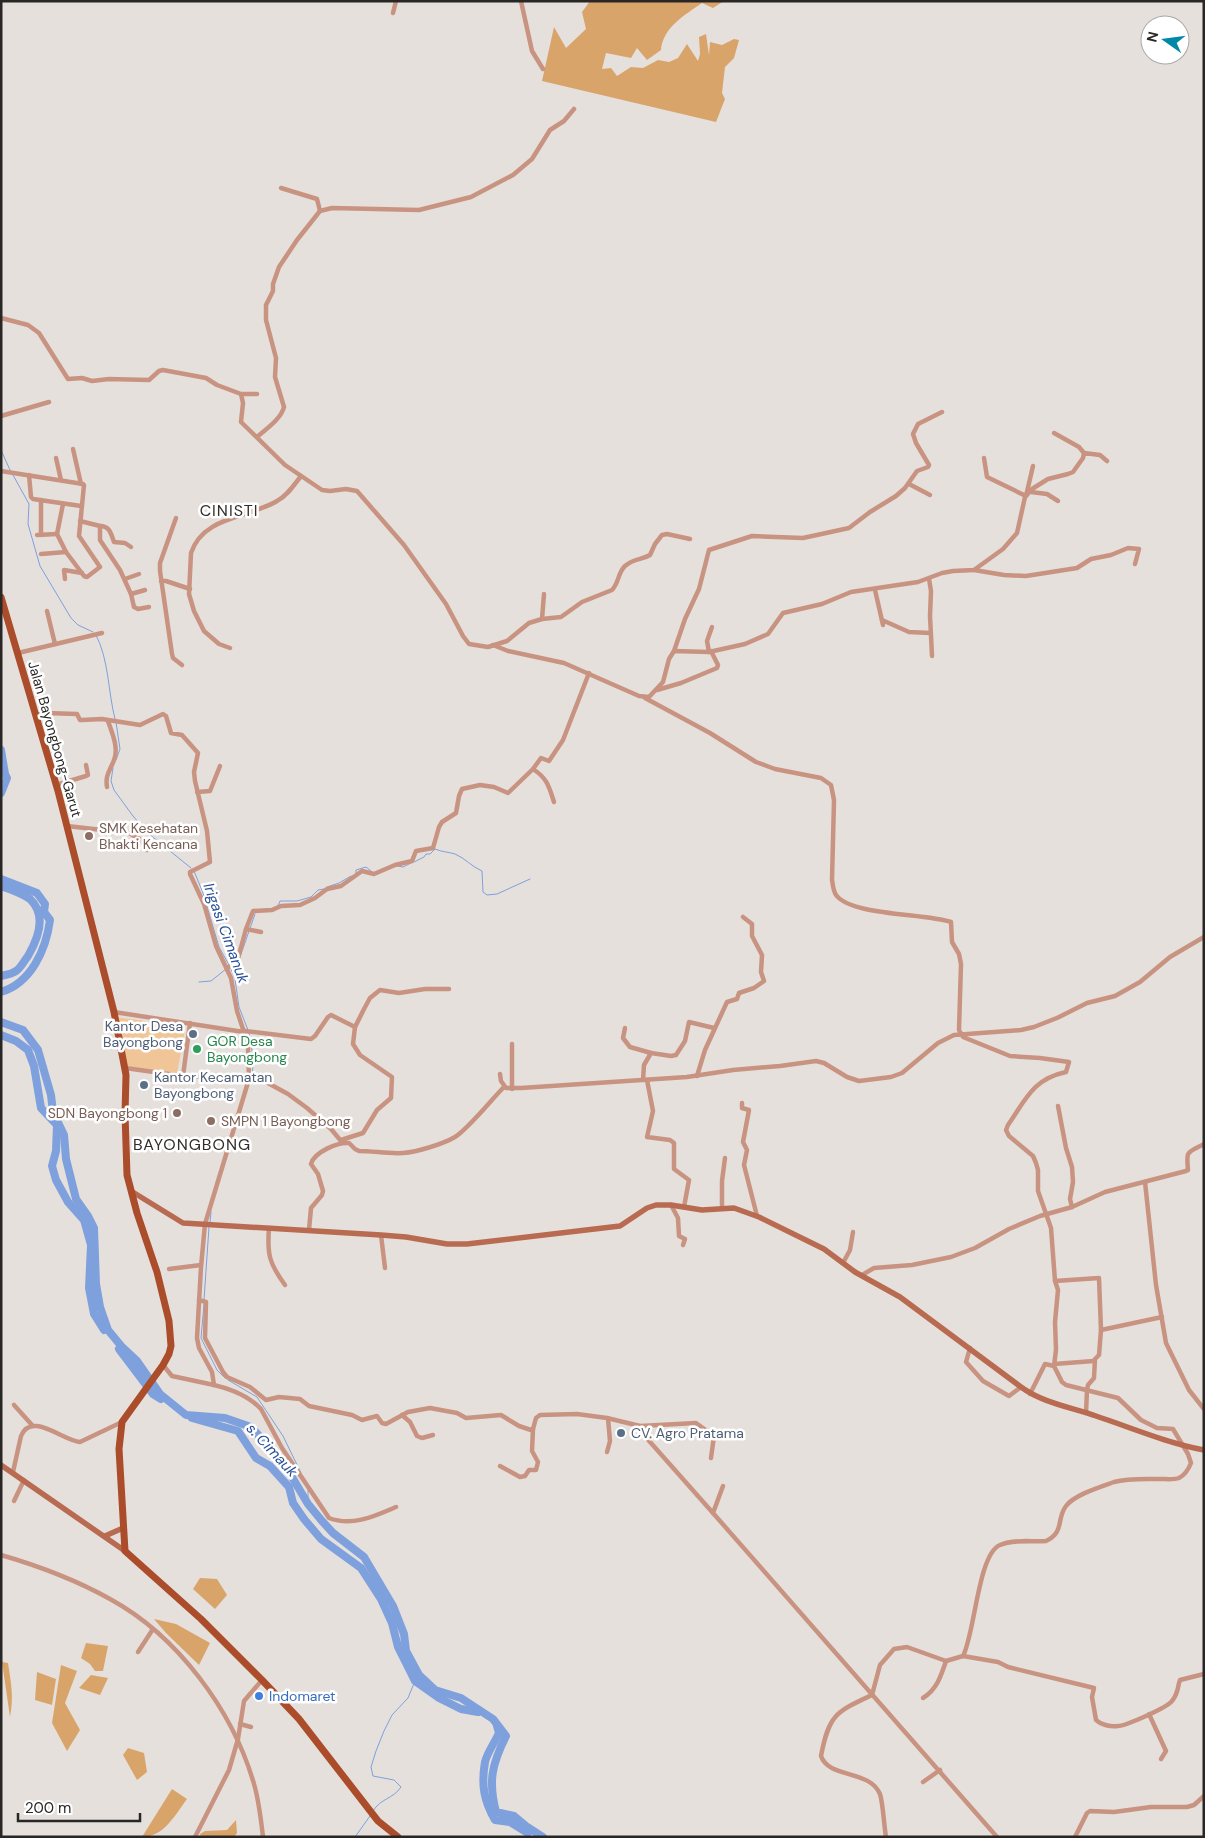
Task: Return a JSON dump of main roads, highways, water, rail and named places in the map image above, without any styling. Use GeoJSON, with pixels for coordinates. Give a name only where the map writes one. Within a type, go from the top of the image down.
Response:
{"type":"FeatureCollection","features":[{"type":"Feature","properties":{"kind":"main road","name":"Jalan Bayongbong-Garut"},"geometry":{"type":"LineString","coordinates":[[1,598],[56,785],[114,1012],[125,1068],[127,1175],[130,1190],[157,1272],[169,1321],[171,1346],[161,1368],[122,1422],[120,1449],[123,1528],[126,1551],[201,1619],[262,1680],[320,1746],[378,1821],[393,1835]]}},
{"type":"Feature","properties":{"kind":"waterway","name":"Irigasi Cimanuk"},"geometry":{"type":"LineString","coordinates":[[1,450],[10,470]]}},
{"type":"Feature","properties":{"kind":"waterway","name":"Irigasi Cimanuk"},"geometry":{"type":"LineString","coordinates":[[13,475],[29,504],[28,524],[40,566],[71,618],[78,625],[93,632]]}},
{"type":"Feature","properties":{"kind":"waterway","name":"Irigasi Cimanuk"},"geometry":{"type":"LineString","coordinates":[[96,635],[106,665],[115,719]]}},
{"type":"Feature","properties":{"kind":"waterway","name":"Irigasi Cimanuk"},"geometry":{"type":"LineString","coordinates":[[116,722],[120,749],[116,760]]}},
{"type":"Feature","properties":{"kind":"waterway"},"geometry":{"type":"LineString","coordinates":[[1,750],[7,778],[1,793]]}},
{"type":"Feature","properties":{"kind":"waterway","name":"Irigasi Cimanuk"},"geometry":{"type":"LineString","coordinates":[[113,768],[111,781],[114,790],[133,816],[149,834],[191,868]]}},
{"type":"Feature","properties":{"kind":"waterway"},"geometry":{"type":"LineString","coordinates":[[414,862],[426,854],[430,854],[435,849],[455,854],[482,871],[483,892],[487,895],[497,894],[530,879]]}},
{"type":"Feature","properties":{"kind":"waterway"},"geometry":{"type":"LineString","coordinates":[[398,866],[403,867],[411,863]]}},
{"type":"Feature","properties":{"kind":"waterway"},"geometry":{"type":"LineString","coordinates":[[356,873],[356,870],[366,867],[371,871]]}},
{"type":"Feature","properties":{"kind":"waterway","name":"Irigasi Cimanuk"},"geometry":{"type":"LineString","coordinates":[[194,871],[203,893],[219,947],[229,965]]}},
{"type":"Feature","properties":{"kind":"waterway"},"geometry":{"type":"LineString","coordinates":[[327,887],[351,876]]}},
{"type":"Feature","properties":{"kind":"waterway"},"geometry":{"type":"LineString","coordinates":[[1,879],[37,893],[45,904],[44,912],[50,920],[41,954],[29,973],[12,988],[1,992]]}},
{"type":"Feature","properties":{"kind":"waterway","name":"s. Cimauk"},"geometry":{"type":"LineString","coordinates":[[1,886],[30,899],[35,905],[39,920],[38,935],[28,956],[18,970],[1,976]]}},
{"type":"Feature","properties":{"kind":"waterway"},"geometry":{"type":"LineString","coordinates":[[278,906],[280,901],[297,901],[311,897],[318,890],[324,889]]}},
{"type":"Feature","properties":{"kind":"waterway"},"geometry":{"type":"LineString","coordinates":[[240,957],[255,914]]}},
{"type":"Feature","properties":{"kind":"waterway"},"geometry":{"type":"LineString","coordinates":[[199,982],[211,981],[226,969]]}},
{"type":"Feature","properties":{"kind":"waterway","name":"Irigasi Cimanuk"},"geometry":{"type":"LineString","coordinates":[[231,969],[235,979],[239,1007],[248,1030]]}},
{"type":"Feature","properties":{"kind":"waterway"},"geometry":{"type":"LineString","coordinates":[[1,1022],[23,1030],[38,1050],[51,1095],[53,1112],[64,1135],[66,1159],[76,1199],[94,1228],[96,1284],[100,1307],[108,1330],[137,1361],[160,1394],[186,1415],[225,1418],[251,1427],[289,1472],[308,1504],[322,1521],[333,1533],[364,1557],[393,1606],[404,1634],[406,1651],[419,1675],[435,1690],[461,1698],[493,1719],[506,1736],[497,1755],[493,1773],[492,1791],[496,1812],[514,1816],[543,1837]]}},
{"type":"Feature","properties":{"kind":"waterway","name":"Irigasi Cimanuk"},"geometry":{"type":"LineString","coordinates":[[249,1033],[253,1062],[251,1079]]}},
{"type":"Feature","properties":{"kind":"waterway","name":"s. Cimauk"},"geometry":{"type":"LineString","coordinates":[[1,1035],[16,1041],[28,1050],[34,1066],[41,1108],[57,1125],[56,1151],[52,1166],[56,1180],[68,1202],[84,1220],[91,1245],[89,1288],[94,1314],[104,1330]]}},
{"type":"Feature","properties":{"kind":"waterway","name":"Irigasi Cimanuk"},"geometry":{"type":"LineString","coordinates":[[210,1223],[211,1212]]}},
{"type":"Feature","properties":{"kind":"waterway","name":"Irigasi Cimanuk"},"geometry":{"type":"LineString","coordinates":[[204,1300],[209,1227]]}},
{"type":"Feature","properties":{"kind":"waterway","name":"Irigasi Cimanuk"},"geometry":{"type":"LineString","coordinates":[[204,1304],[201,1338],[217,1370],[225,1378]]}},
{"type":"Feature","properties":{"kind":"waterway","name":"s. Cimauk"},"geometry":{"type":"LineString","coordinates":[[119,1349],[153,1394],[161,1399]]}},
{"type":"Feature","properties":{"kind":"waterway","name":"Irigasi Cimanuk"},"geometry":{"type":"LineString","coordinates":[[228,1380],[257,1397],[283,1436],[301,1473]]}},
{"type":"Feature","properties":{"kind":"waterway","name":"s. Cimauk"},"geometry":{"type":"LineString","coordinates":[[192,1418],[238,1431],[256,1458],[270,1466],[289,1487],[293,1503],[321,1539],[361,1568],[381,1599],[392,1623],[398,1647],[415,1681],[439,1698],[461,1709],[478,1712]]}},
{"type":"Feature","properties":{"kind":"waterway","name":"Irigasi Cimanuk"},"geometry":{"type":"LineString","coordinates":[[308,1490],[308,1504]]}},
{"type":"Feature","properties":{"kind":"waterway"},"geometry":{"type":"LineString","coordinates":[[373,1811],[380,1803],[401,1787],[394,1780],[373,1776],[371,1767],[392,1715],[408,1698],[415,1681]]}},
{"type":"Feature","properties":{"kind":"waterway","name":"s. Cimauk"},"geometry":{"type":"LineString","coordinates":[[497,1726],[499,1733],[487,1755],[483,1778],[488,1806],[495,1820],[510,1822],[528,1833]]}},
{"type":"Feature","properties":{"kind":"waterway"},"geometry":{"type":"LineString","coordinates":[[355,1837],[370,1816]]}},
{"type":"Feature","properties":{"kind":"place","name":"SMK Kesehatan Bhakti Kencana"},"geometry":{"type":"Point","coordinates":[89,836]}},
{"type":"Feature","properties":{"kind":"place","name":"Kantor Desa Bayongbong"},"geometry":{"type":"Point","coordinates":[193,1034]}},
{"type":"Feature","properties":{"kind":"place","name":"GOR Desa Bayongbong"},"geometry":{"type":"Point","coordinates":[197,1049]}},
{"type":"Feature","properties":{"kind":"place","name":"Kantor Kecamatan Bayongbong"},"geometry":{"type":"Point","coordinates":[144,1085]}},
{"type":"Feature","properties":{"kind":"place","name":"SDN Bayongbong 1"},"geometry":{"type":"Point","coordinates":[177,1113]}},
{"type":"Feature","properties":{"kind":"place","name":"SMPN 1 Bayongbong"},"geometry":{"type":"Point","coordinates":[211,1121]}},
{"type":"Feature","properties":{"kind":"place","name":"CV. Agro Pratama"},"geometry":{"type":"Point","coordinates":[621,1433]}},
{"type":"Feature","properties":{"kind":"place","name":"Indomaret"},"geometry":{"type":"Point","coordinates":[259,1696]}},
{"type":"Feature","properties":{"kind":"district","name":"CINISTI"},"geometry":{"type":"Point","coordinates":[229,510]}},
{"type":"Feature","properties":{"kind":"district","name":"BAYONGBONG"},"geometry":{"type":"Point","coordinates":[192,1144]}}]}
